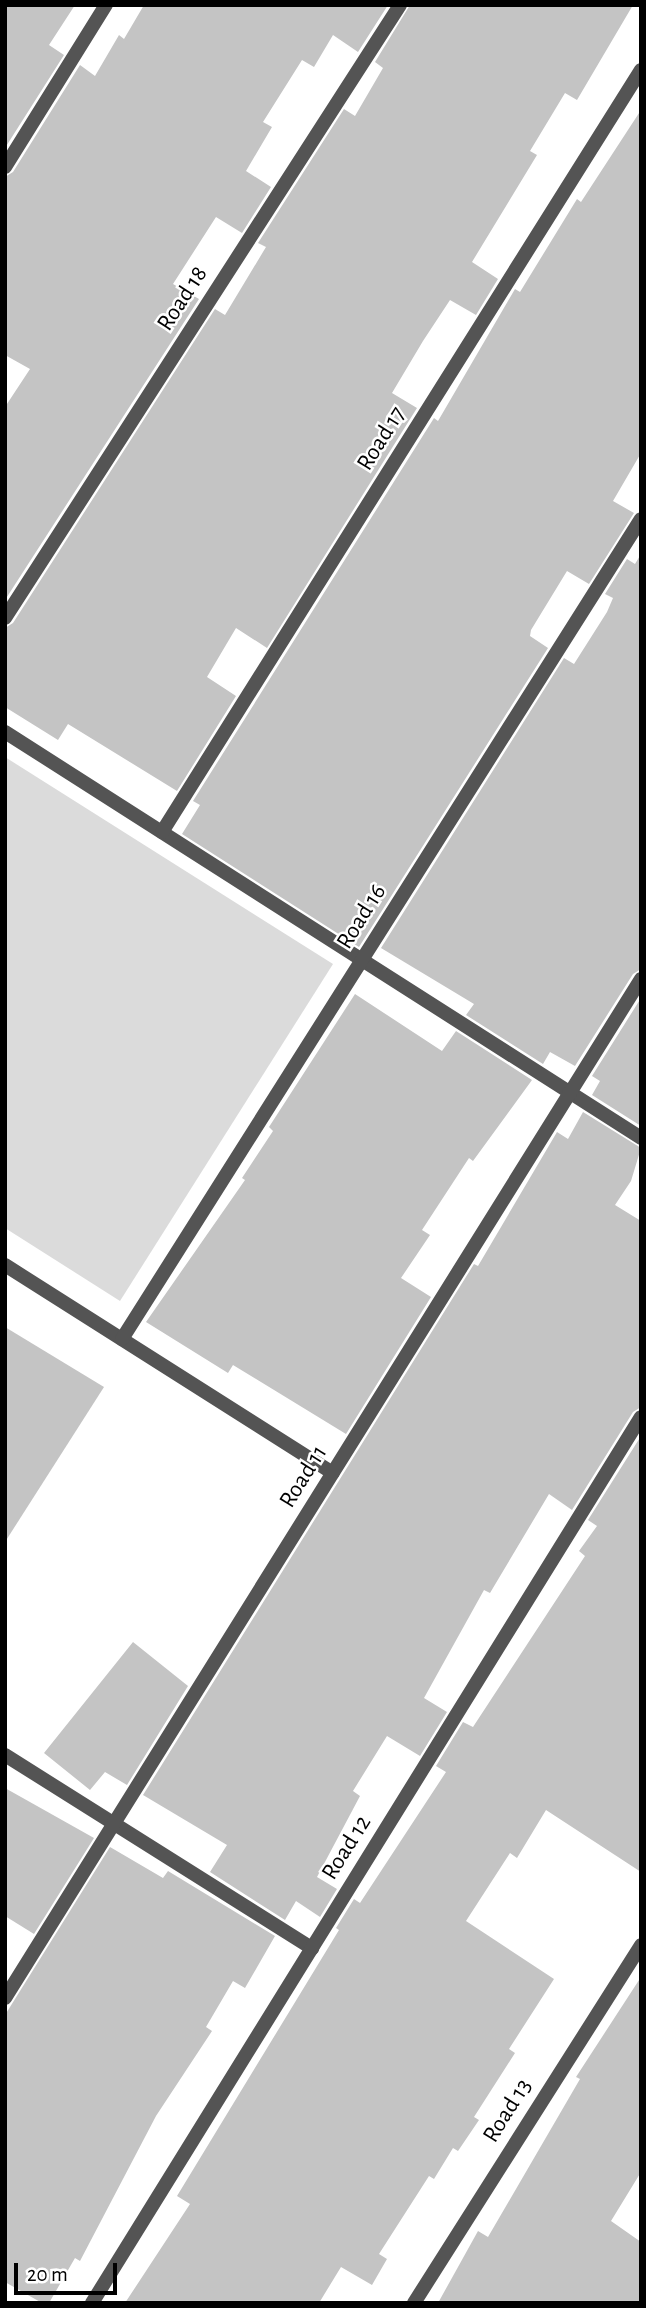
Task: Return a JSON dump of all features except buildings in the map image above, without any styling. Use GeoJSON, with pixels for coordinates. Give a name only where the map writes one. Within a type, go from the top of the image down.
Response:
{"type":"FeatureCollection","features":[{"type":"Feature","properties":{"kind":"street"},"geometry":{"type":"LineString","coordinates":[[5,167],[106,5]]}},
{"type":"Feature","properties":{"kind":"street","name":"Road 18"},"geometry":{"type":"LineString","coordinates":[[5,618],[400,5]]}},
{"type":"Feature","properties":{"kind":"street","name":"Road 17"},"geometry":{"type":"LineString","coordinates":[[162,832],[641,69]]}},
{"type":"Feature","properties":{"kind":"street","name":"Road 16"},"geometry":{"type":"LineString","coordinates":[[122,1339],[641,519]]}},
{"type":"Feature","properties":{"kind":"street"},"geometry":{"type":"LineString","coordinates":[[5,732],[641,1138]]}},
{"type":"Feature","properties":{"kind":"street","name":"Road 11"},"geometry":{"type":"LineString","coordinates":[[5,1998],[641,979]]}},
{"type":"Feature","properties":{"kind":"street"},"geometry":{"type":"LineString","coordinates":[[5,1265],[333,1473]]}},
{"type":"Feature","properties":{"kind":"street","name":"Road 12"},"geometry":{"type":"LineString","coordinates":[[92,2303],[641,1417]]}},
{"type":"Feature","properties":{"kind":"street"},"geometry":{"type":"LineString","coordinates":[[5,1755],[312,1948]]}},
{"type":"Feature","properties":{"kind":"street","name":"Road 13"},"geometry":{"type":"LineString","coordinates":[[414,2303],[641,1945]]}},
{"type":"Feature","properties":{"kind":"shaded area"},"geometry":{"type":"Polygon","coordinates":[[[5,757],[333,964],[120,1301],[5,1228],[5,757]]]}}]}
